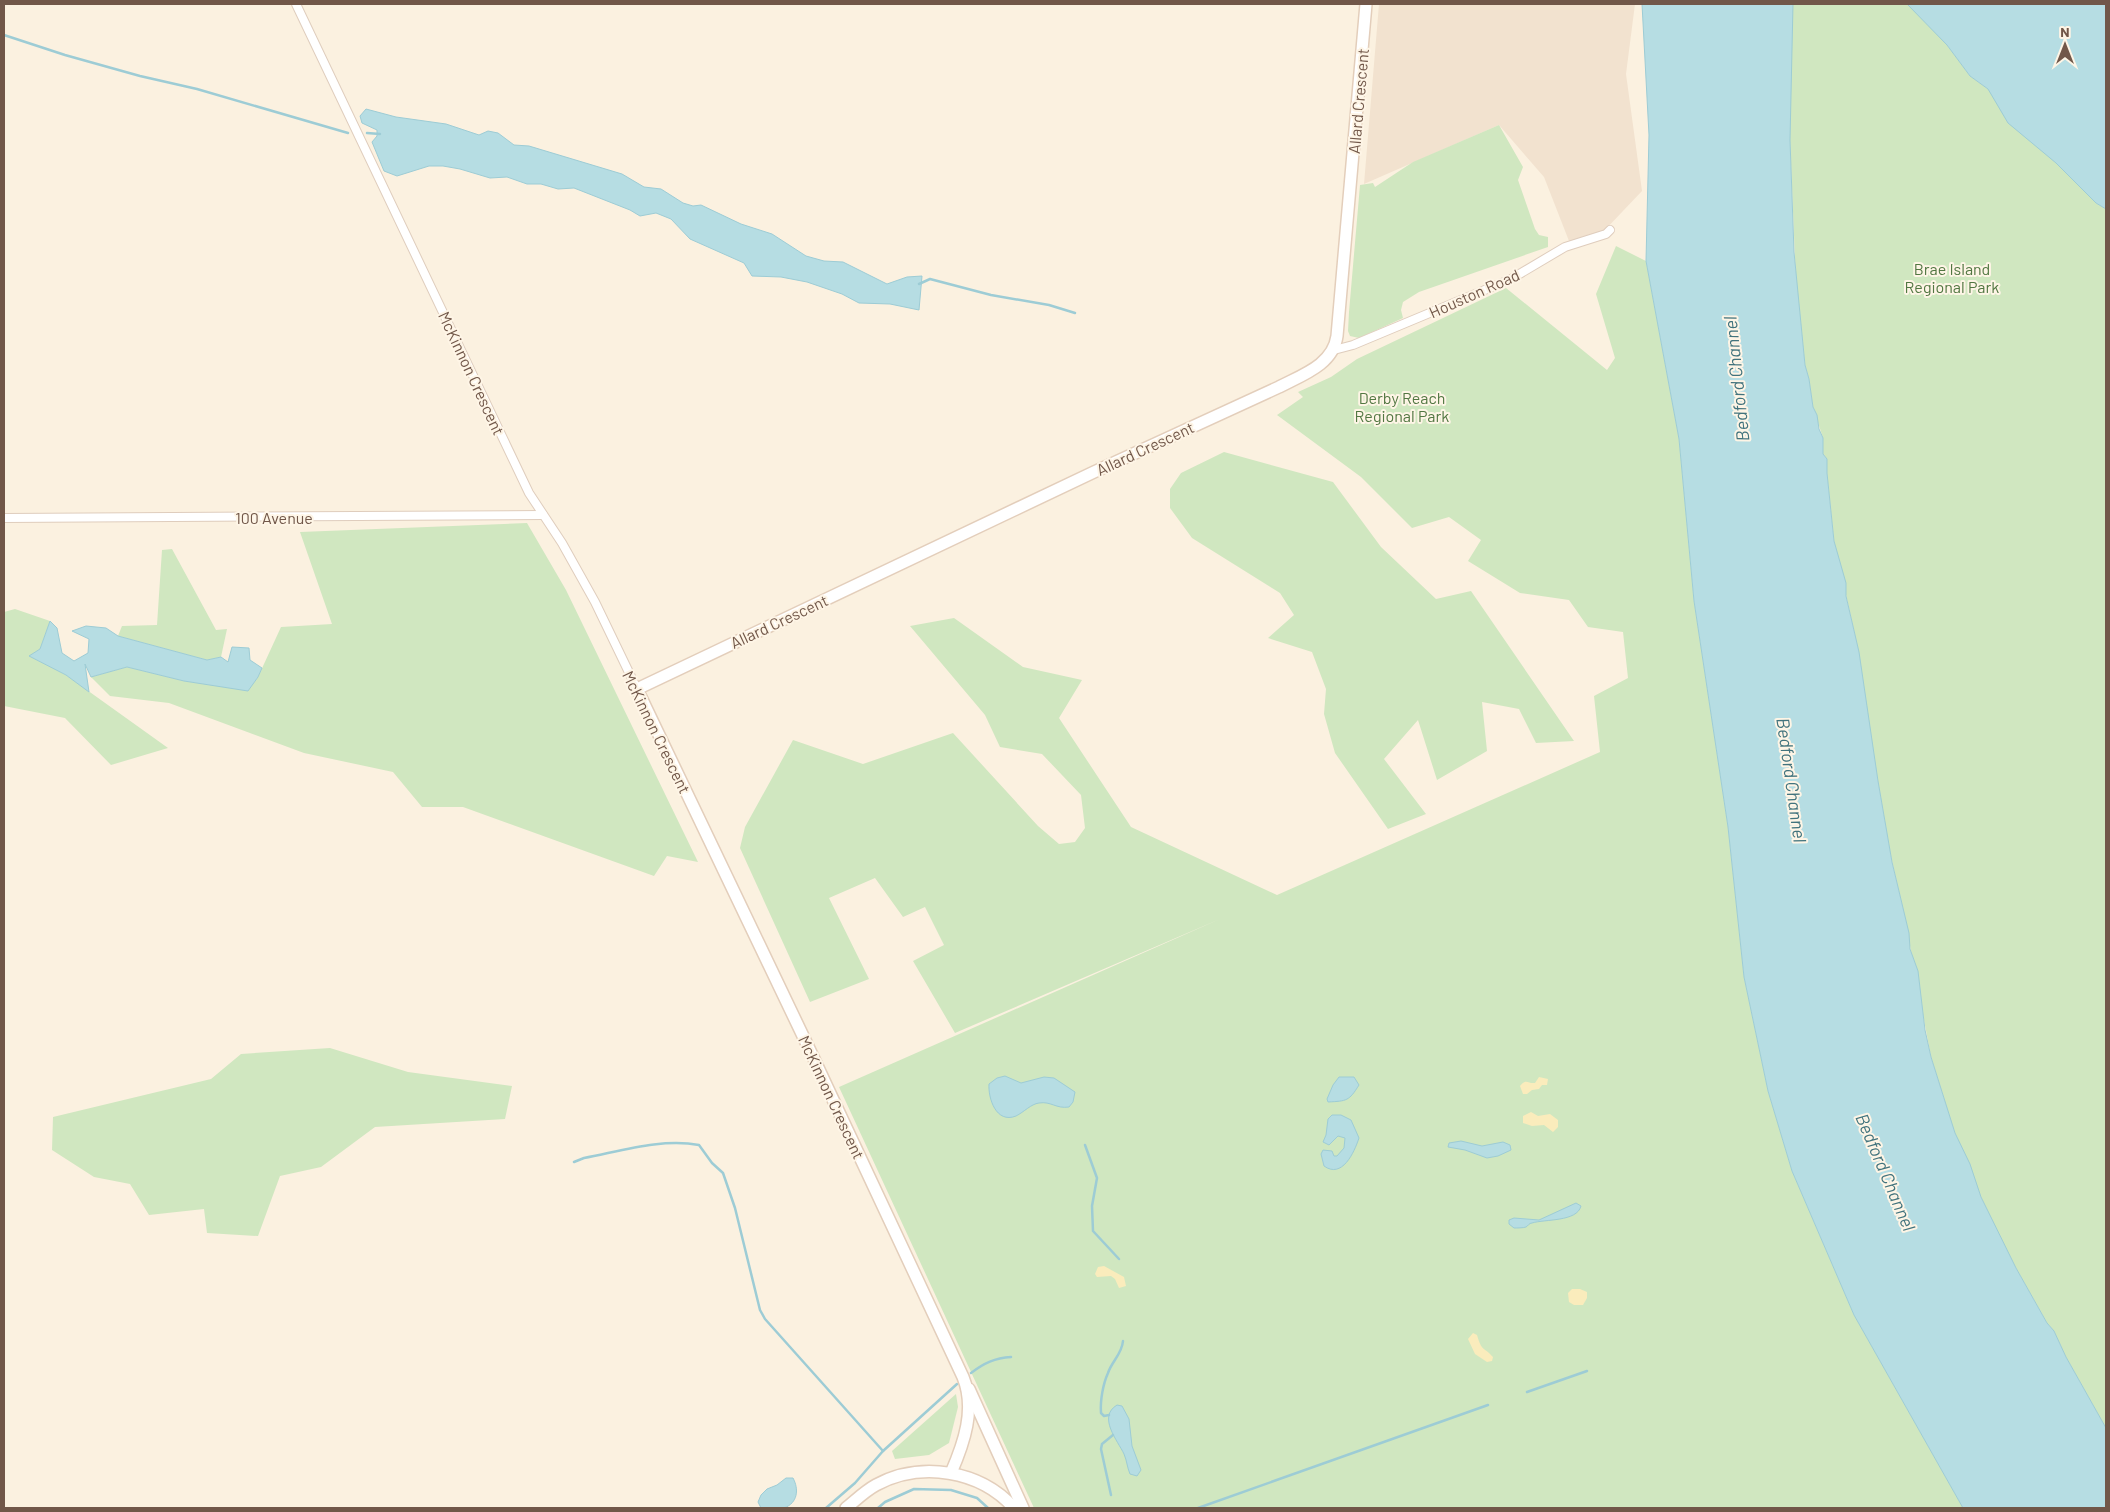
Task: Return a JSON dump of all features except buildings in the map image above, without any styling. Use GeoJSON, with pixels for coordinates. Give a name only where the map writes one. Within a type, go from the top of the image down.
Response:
{"type":"FeatureCollection","features":[{"type":"Feature","properties":{"kind":"street","name":"McKinnon Crescent"},"geometry":{"type":"LineString","coordinates":[[296,4],[529,493],[562,543],[594,602],[637,689],[811,1052],[966,1383],[969,1415],[967,1429],[951,1473]]}},
{"type":"Feature","properties":{"kind":"street","name":"Allard Crescent"},"geometry":{"type":"LineString","coordinates":[[637,689],[1094,472],[1279,387],[1328,359],[1334,350],[1337,336],[1366,4]]}},
{"type":"Feature","properties":{"kind":"street","name":"Houston Road"},"geometry":{"type":"LineString","coordinates":[[1334,350],[1353,345],[1511,279],[1565,247],[1606,234],[1610,230]]}},
{"type":"Feature","properties":{"kind":"street","name":"100 Avenue"},"geometry":{"type":"LineString","coordinates":[[4,518],[543,515]]}},
{"type":"Feature","properties":{"kind":"street"},"geometry":{"type":"LineString","coordinates":[[966,1383],[1023,1508]]}},
{"type":"Feature","properties":{"kind":"street"},"geometry":{"type":"LineString","coordinates":[[846,1508],[869,1490],[888,1480],[916,1473],[951,1473],[974,1480],[994,1491],[1014,1508]]}},
{"type":"Feature","properties":{"kind":"shaded area"},"geometry":{"type":"Polygon","coordinates":[[[1379,4],[1635,4],[1626,74],[1642,191],[1603,232],[1569,241],[1544,177],[1499,125],[1364,184],[1379,4]]]}},
{"type":"Feature","properties":{"kind":"green space","name":"Brae Island Regional Park"},"geometry":{"type":"Polygon","coordinates":[[[1792,4],[1910,4],[1947,45],[1970,76],[1988,89],[2056,163],[2096,203],[2106,209],[2106,1428],[2066,1357],[2054,1331],[2047,1323],[2011,1259],[1981,1197],[1954,1131],[1931,1057],[1904,914],[1890,852],[1853,636],[1855,635],[1834,541],[1827,459],[1823,454],[1823,438],[1813,407],[1805,365],[1796,282],[1789,117],[1792,4]]]}},
{"type":"Feature","properties":{"kind":"green space"},"geometry":{"type":"Polygon","coordinates":[[[1499,125],[1523,167],[1518,180],[1535,229],[1539,235],[1548,237],[1548,247],[1419,292],[1403,302],[1401,310],[1403,318],[1359,338],[1350,336],[1348,331],[1349,312],[1360,185],[1373,183],[1375,187],[1413,162],[1499,125]]]}},
{"type":"Feature","properties":{"kind":"green space","name":"Derby Reach Regional Park"},"geometry":{"type":"Polygon","coordinates":[[[1616,246],[1646,261],[1679,439],[1694,601],[1728,827],[1744,977],[1768,1091],[1792,1171],[1854,1315],[1963,1508],[1034,1508],[839,1087],[1220,919],[955,1033],[913,961],[944,945],[925,907],[903,917],[875,878],[829,898],[869,979],[810,1002],[740,848],[745,827],[793,740],[863,764],[953,733],[1038,826],[1059,844],[1075,842],[1085,828],[1081,795],[1042,754],[1000,747],[985,715],[910,626],[954,618],[1023,667],[1082,680],[1059,718],[1131,827],[1277,895],[1600,752],[1594,696],[1628,678],[1623,632],[1588,627],[1569,600],[1520,593],[1468,561],[1481,540],[1449,517],[1412,528],[1361,477],[1277,415],[1303,397],[1298,392],[1331,377],[1357,359],[1506,288],[1607,370],[1615,358],[1596,294],[1616,246]]]}},
{"type":"Feature","properties":{"kind":"green space"},"geometry":{"type":"Polygon","coordinates":[[[1224,452],[1333,482],[1381,547],[1436,599],[1471,591],[1574,741],[1536,743],[1519,709],[1482,702],[1487,751],[1437,780],[1418,720],[1384,759],[1426,814],[1388,829],[1335,753],[1324,714],[1326,689],[1312,652],[1268,638],[1294,615],[1280,593],[1192,538],[1170,508],[1170,489],[1181,473],[1224,452]]]}},
{"type":"Feature","properties":{"kind":"green space"},"geometry":{"type":"Polygon","coordinates":[[[527,523],[566,590],[698,862],[667,856],[654,876],[463,807],[422,807],[393,772],[304,753],[169,703],[110,696],[91,677],[127,667],[184,681],[248,690],[258,677],[281,627],[332,624],[300,532],[527,523]]]}},
{"type":"Feature","properties":{"kind":"green space"},"geometry":{"type":"Polygon","coordinates":[[[172,549],[216,630],[227,629],[221,657],[207,660],[118,636],[122,626],[157,625],[162,550],[172,549]]]}},
{"type":"Feature","properties":{"kind":"green space"},"geometry":{"type":"Polygon","coordinates":[[[15,609],[50,621],[40,649],[30,656],[66,675],[168,748],[111,765],[65,718],[4,706],[4,612],[15,609]]]}},
{"type":"Feature","properties":{"kind":"green space"},"geometry":{"type":"Polygon","coordinates":[[[330,1048],[408,1072],[512,1086],[505,1119],[375,1127],[321,1167],[280,1176],[258,1236],[207,1233],[204,1209],[149,1215],[130,1184],[94,1177],[52,1150],[53,1117],[211,1079],[241,1054],[330,1048]]]}},
{"type":"Feature","properties":{"kind":"green space"},"geometry":{"type":"Polygon","coordinates":[[[956,1394],[958,1407],[949,1443],[929,1455],[895,1459],[892,1451],[956,1394]]]}},
{"type":"Feature","properties":{"kind":"sand"},"geometry":{"type":"Polygon","coordinates":[[[1539,1077],[1548,1079],[1547,1085],[1542,1085],[1539,1089],[1523,1094],[1520,1086],[1526,1082],[1535,1083],[1539,1077]]]}},
{"type":"Feature","properties":{"kind":"sand"},"geometry":{"type":"Polygon","coordinates":[[[1531,1112],[1538,1116],[1550,1114],[1558,1120],[1558,1127],[1553,1132],[1544,1125],[1532,1126],[1523,1123],[1523,1116],[1531,1112]]]}},
{"type":"Feature","properties":{"kind":"sand"},"geometry":{"type":"Polygon","coordinates":[[[1104,1266],[1124,1277],[1126,1286],[1119,1288],[1115,1279],[1111,1276],[1097,1277],[1095,1274],[1098,1267],[1104,1266]]]}},
{"type":"Feature","properties":{"kind":"sand"},"geometry":{"type":"Polygon","coordinates":[[[1572,1289],[1580,1289],[1587,1292],[1587,1298],[1583,1305],[1574,1305],[1569,1302],[1568,1293],[1572,1289]]]}},
{"type":"Feature","properties":{"kind":"sand"},"geometry":{"type":"Polygon","coordinates":[[[1473,1333],[1477,1335],[1482,1347],[1493,1357],[1492,1361],[1487,1362],[1475,1354],[1468,1339],[1473,1333]]]}},
{"type":"Feature","properties":{"kind":"water","name":"Bedford Channel"},"geometry":{"type":"Polygon","coordinates":[[[1642,4],[1793,4],[1790,140],[1794,252],[1805,365],[1813,407],[1823,438],[1823,454],[1827,459],[1834,541],[1846,583],[1846,596],[1859,652],[1892,862],[1909,933],[1910,949],[1918,971],[1925,1030],[1931,1057],[1955,1133],[1970,1164],[1981,1197],[2016,1268],[2047,1323],[2054,1331],[2066,1357],[2106,1428],[2106,1508],[1963,1508],[1854,1315],[1792,1171],[1768,1091],[1744,977],[1728,827],[1694,601],[1679,439],[1646,261],[1649,135],[1642,4]]]}},
{"type":"Feature","properties":{"kind":"water"},"geometry":{"type":"Polygon","coordinates":[[[1907,4],[2106,4],[2106,209],[2096,203],[2056,163],[2008,123],[1988,89],[1970,76],[1947,45],[1907,4]]]}},
{"type":"Feature","properties":{"kind":"water"},"geometry":{"type":"Polygon","coordinates":[[[366,109],[396,117],[446,124],[479,135],[488,131],[498,133],[514,145],[529,146],[622,174],[644,187],[661,189],[683,203],[693,206],[701,205],[741,224],[772,234],[806,256],[824,261],[843,262],[887,284],[907,277],[922,276],[919,310],[890,304],[859,303],[842,294],[807,282],[781,277],[752,276],[744,263],[690,239],[671,219],[656,213],[640,216],[630,210],[574,188],[558,189],[541,184],[527,184],[507,177],[490,178],[443,166],[429,166],[397,176],[384,171],[372,142],[377,136],[377,130],[362,123],[360,116],[366,109]]]}},
{"type":"Feature","properties":{"kind":"water"},"geometry":{"type":"Polygon","coordinates":[[[50,621],[57,628],[62,653],[74,661],[88,653],[89,639],[72,631],[86,626],[106,628],[118,636],[207,660],[221,657],[228,662],[232,647],[249,648],[250,660],[262,668],[248,691],[184,681],[127,667],[91,677],[85,664],[89,692],[66,675],[29,656],[40,649],[50,621]]]}},
{"type":"Feature","properties":{"kind":"water"},"geometry":{"type":"Polygon","coordinates":[[[1005,1076],[1021,1083],[1044,1077],[1054,1078],[1075,1092],[1073,1102],[1069,1107],[1039,1103],[1016,1116],[1003,1116],[998,1113],[992,1102],[989,1084],[997,1078],[1005,1076]]]}},
{"type":"Feature","properties":{"kind":"water"},"geometry":{"type":"Polygon","coordinates":[[[1339,1077],[1354,1077],[1359,1085],[1347,1099],[1328,1102],[1327,1099],[1333,1085],[1339,1077]]]}},
{"type":"Feature","properties":{"kind":"water"},"geometry":{"type":"Polygon","coordinates":[[[1332,1115],[1341,1115],[1351,1120],[1359,1138],[1354,1151],[1346,1163],[1336,1169],[1324,1166],[1321,1154],[1323,1150],[1332,1151],[1334,1156],[1337,1156],[1344,1148],[1345,1138],[1338,1136],[1329,1145],[1323,1142],[1328,1119],[1332,1115]]]}},
{"type":"Feature","properties":{"kind":"water"},"geometry":{"type":"Polygon","coordinates":[[[1461,1141],[1482,1146],[1503,1142],[1510,1145],[1511,1150],[1498,1156],[1487,1158],[1465,1150],[1448,1147],[1449,1143],[1461,1141]]]}},
{"type":"Feature","properties":{"kind":"water"},"geometry":{"type":"Polygon","coordinates":[[[1576,1203],[1581,1206],[1578,1211],[1567,1217],[1531,1223],[1523,1228],[1514,1228],[1509,1224],[1509,1220],[1514,1218],[1539,1220],[1576,1203]]]}},
{"type":"Feature","properties":{"kind":"water"},"geometry":{"type":"Polygon","coordinates":[[[1117,1405],[1122,1406],[1129,1419],[1132,1446],[1141,1470],[1137,1476],[1130,1474],[1124,1454],[1109,1422],[1111,1410],[1117,1405]]]}},
{"type":"Feature","properties":{"kind":"water"},"geometry":{"type":"Polygon","coordinates":[[[786,1478],[793,1478],[796,1487],[795,1499],[792,1503],[782,1509],[761,1508],[758,1502],[761,1495],[767,1489],[777,1485],[786,1478]]]}},
{"type":"Feature","properties":{"kind":"waterway"},"geometry":{"type":"LineString","coordinates":[[4,35],[65,55],[140,76],[197,89],[348,133]]}},
{"type":"Feature","properties":{"kind":"waterway"},"geometry":{"type":"LineString","coordinates":[[367,133],[380,134]]}},
{"type":"Feature","properties":{"kind":"waterway"},"geometry":{"type":"LineString","coordinates":[[919,284],[930,279],[991,295],[1049,305],[1075,313]]}},
{"type":"Feature","properties":{"kind":"waterway"},"geometry":{"type":"LineString","coordinates":[[574,1162],[584,1158],[656,1144],[685,1143],[699,1145],[712,1163],[723,1173],[735,1208],[760,1310],[765,1319],[883,1451]]}},
{"type":"Feature","properties":{"kind":"waterway"},"geometry":{"type":"LineString","coordinates":[[1085,1145],[1097,1178],[1092,1206],[1093,1231],[1119,1259]]}},
{"type":"Feature","properties":{"kind":"waterway"},"geometry":{"type":"LineString","coordinates":[[1109,1415],[1104,1416],[1101,1413],[1102,1393],[1106,1377],[1121,1350],[1123,1341]]}},
{"type":"Feature","properties":{"kind":"waterway"},"geometry":{"type":"LineString","coordinates":[[971,1373],[980,1366],[1011,1357]]}},
{"type":"Feature","properties":{"kind":"waterway"},"geometry":{"type":"LineString","coordinates":[[1527,1392],[1587,1371]]}},
{"type":"Feature","properties":{"kind":"waterway"},"geometry":{"type":"LineString","coordinates":[[826,1508],[855,1483],[883,1451],[957,1384]]}},
{"type":"Feature","properties":{"kind":"waterway"},"geometry":{"type":"LineString","coordinates":[[1198,1508],[1488,1405]]}},
{"type":"Feature","properties":{"kind":"waterway"},"geometry":{"type":"LineString","coordinates":[[1111,1495],[1101,1449],[1102,1444],[1113,1435]]}},
{"type":"Feature","properties":{"kind":"waterway"},"geometry":{"type":"LineString","coordinates":[[878,1508],[885,1502],[914,1489],[951,1490],[977,1498],[988,1508]]}}]}
